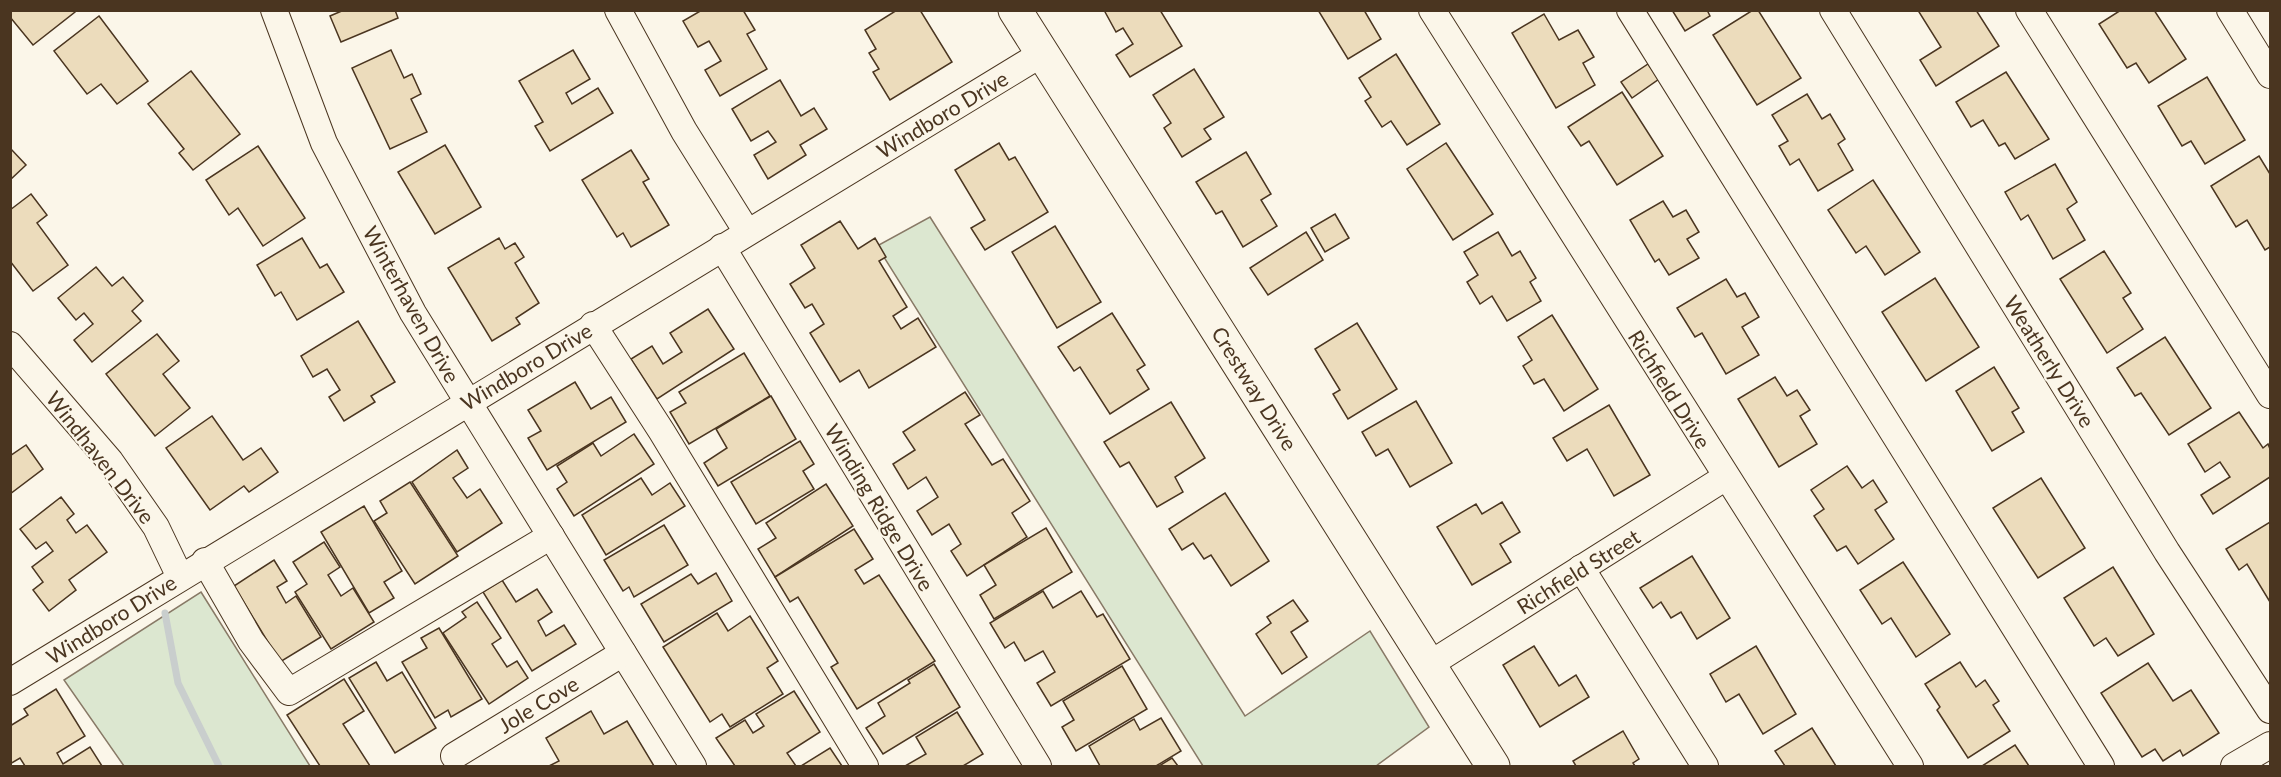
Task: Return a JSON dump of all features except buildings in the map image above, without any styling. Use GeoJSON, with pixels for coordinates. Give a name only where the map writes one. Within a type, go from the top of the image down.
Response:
{"type":"FeatureCollection","features":[{"type":"Feature","properties":{"kind":"main road","name":"Crestway Drive"},"geometry":{"type":"LineString","coordinates":[[1015,10],[1493,766]]}},
{"type":"Feature","properties":{"kind":"street","name":"Winterhaven Drive"},"geometry":{"type":"LineString","coordinates":[[274,10],[324,143],[413,313],[693,766]]}},
{"type":"Feature","properties":{"kind":"street"},"geometry":{"type":"LineString","coordinates":[[618,10],[684,131],[747,232]]}},
{"type":"Feature","properties":{"kind":"street","name":"Richfield Drive"},"geometry":{"type":"LineString","coordinates":[[1432,10],[1910,766]]}},
{"type":"Feature","properties":{"kind":"street"},"geometry":{"type":"LineString","coordinates":[[1630,10],[2101,766]]}},
{"type":"Feature","properties":{"kind":"street","name":"Weatherly Drive"},"geometry":{"type":"LineString","coordinates":[[1833,10],[2168,552],[2271,710]]}},
{"type":"Feature","properties":{"kind":"street"},"geometry":{"type":"LineString","coordinates":[[2029,10],[2271,395]]}},
{"type":"Feature","properties":{"kind":"street"},"geometry":{"type":"LineString","coordinates":[[2230,10],[2270,75]]}},
{"type":"Feature","properties":{"kind":"street","name":"Windboro Drive"},"geometry":{"type":"LineString","coordinates":[[10,682],[205,561],[1043,53]]}},
{"type":"Feature","properties":{"kind":"street","name":"Winding Ridge Drive"},"geometry":{"type":"LineString","coordinates":[[722,247],[1038,766]]}},
{"type":"Feature","properties":{"kind":"street"},"geometry":{"type":"LineString","coordinates":[[593,325],[662,432],[865,766]]}},
{"type":"Feature","properties":{"kind":"street","name":"Windhaven Drive"},"geometry":{"type":"LineString","coordinates":[[10,345],[110,461],[156,527],[180,577]]}},
{"type":"Feature","properties":{"kind":"street","name":"Richfield Street"},"geometry":{"type":"LineString","coordinates":[[1430,664],[1726,477]]}},
{"type":"Feature","properties":{"kind":"street"},"geometry":{"type":"LineString","coordinates":[[205,561],[251,641],[289,692],[551,536]]}},
{"type":"Feature","properties":{"kind":"street"},"geometry":{"type":"LineString","coordinates":[[1581,568],[1705,766]]}},
{"type":"Feature","properties":{"kind":"street","name":"Jole Cove"},"geometry":{"type":"LineString","coordinates":[[454,756],[623,653]]}},
{"type":"Feature","properties":{"kind":"street"},"geometry":{"type":"LineString","coordinates":[[2234,766],[2271,745]]}},
{"type":"Feature","properties":{"kind":"green space"},"geometry":{"type":"Polygon","coordinates":[[[930,217],[1245,716],[1370,631],[1429,727],[1376,766],[1203,766],[877,246],[930,217]]]}},
{"type":"Feature","properties":{"kind":"green space"},"geometry":{"type":"Polygon","coordinates":[[[201,592],[310,766],[124,766],[64,680],[201,592]]]}},
{"type":"Feature","properties":{"kind":"waterway"},"geometry":{"type":"LineString","coordinates":[[165,613],[178,683],[219,766]]}}]}
